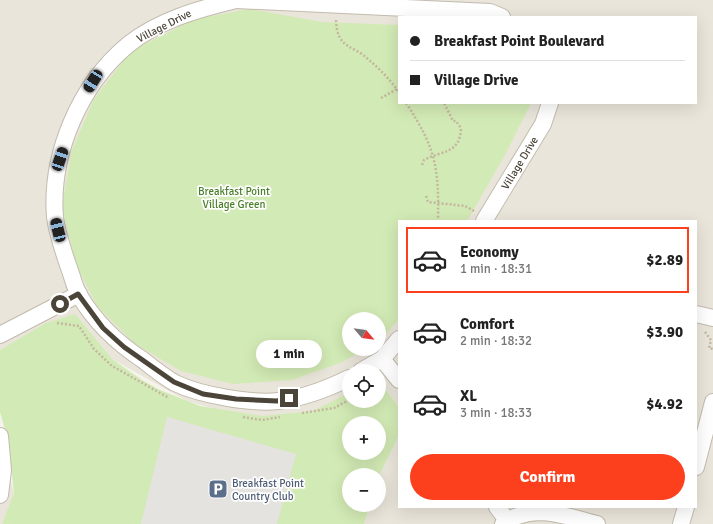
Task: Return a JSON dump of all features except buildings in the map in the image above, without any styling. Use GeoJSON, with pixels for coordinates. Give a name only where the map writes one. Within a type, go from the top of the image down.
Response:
{"type":"FeatureCollection","features":[{"type":"Feature","properties":{"kind":"street","name":"Village Drive"},"geometry":{"type":"LineString","coordinates":[[342,381],[312,394],[277,401],[236,399],[203,394],[174,382],[124,347],[103,328],[78,294],[55,218],[56,190],[60,159],[78,105],[93,81],[129,44],[192,5],[236,0],[336,3],[490,12],[500,16]]}},
{"type":"Feature","properties":{"kind":"street","name":"Village Drive"},"geometry":{"type":"LineString","coordinates":[[485,219],[543,124],[550,104]]}},
{"type":"Feature","properties":{"kind":"street"},"geometry":{"type":"LineString","coordinates":[[0,335],[78,294]]}},
{"type":"Feature","properties":{"kind":"street"},"geometry":{"type":"LineString","coordinates":[[698,322],[713,318]]}},
{"type":"Feature","properties":{"kind":"street"},"geometry":{"type":"LineString","coordinates":[[373,364],[382,359],[398,340]]}},
{"type":"Feature","properties":{"kind":"street"},"geometry":{"type":"LineString","coordinates":[[382,359],[398,379]]}},
{"type":"Feature","properties":{"kind":"street"},"geometry":{"type":"LineString","coordinates":[[697,463],[713,402]]}},
{"type":"Feature","properties":{"kind":"street"},"geometry":{"type":"LineString","coordinates":[[0,436],[4,470],[0,495]]}},
{"type":"Feature","properties":{"kind":"street"},"geometry":{"type":"LineString","coordinates":[[498,508],[505,522],[518,516],[539,512],[549,512],[596,524]]}},
{"type":"Feature","properties":{"kind":"street"},"geometry":{"type":"LineString","coordinates":[[681,524],[686,508]]}},
{"type":"Feature","properties":{"kind":"path"},"geometry":{"type":"LineString","coordinates":[[336,3],[336,33],[349,48],[368,58],[398,90],[380,98]]}},
{"type":"Feature","properties":{"kind":"path"},"geometry":{"type":"LineString","coordinates":[[407,104],[420,124],[433,155],[438,177],[438,220]]}},
{"type":"Feature","properties":{"kind":"path"},"geometry":{"type":"LineString","coordinates":[[422,165],[424,160],[433,155],[449,151],[458,144],[461,137],[461,128],[456,121],[453,121],[444,104]]}},
{"type":"Feature","properties":{"kind":"path"},"geometry":{"type":"LineString","coordinates":[[426,196],[428,202],[465,206],[485,219]]}},
{"type":"Feature","properties":{"kind":"path"},"geometry":{"type":"LineString","coordinates":[[698,322],[711,340],[709,348],[713,349]]}},
{"type":"Feature","properties":{"kind":"shaded area"},"geometry":{"type":"Polygon","coordinates":[[[0,0],[713,0],[713,524],[364,524],[368,512],[386,512],[386,468],[383,468],[398,437],[398,508],[697,508],[697,220],[398,220],[398,406],[386,390],[386,364],[342,364],[342,405],[264,423],[187,401],[112,359],[0,359],[0,0]]]}},
{"type":"Feature","properties":{"kind":"shaded area","name":"Breakfast Point Country Club"},"geometry":{"type":"Polygon","coordinates":[[[167,417],[296,454],[277,524],[141,524],[167,417]]]}},
{"type":"Feature","properties":{"kind":"shaded area"},"geometry":{"type":"Polygon","coordinates":[[[0,440],[14,493],[4,524],[0,524],[0,440]]]}},
{"type":"Feature","properties":{"kind":"green space","name":"Breakfast Point Village Green"},"geometry":{"type":"Polygon","coordinates":[[[250,9],[322,22],[398,25],[398,104],[530,104],[505,155],[468,220],[398,220],[398,320],[386,334],[386,312],[342,312],[342,356],[353,356],[340,363],[292,380],[233,384],[181,371],[134,343],[97,306],[76,264],[62,207],[72,150],[94,99],[131,51],[195,19],[250,9]]]}},
{"type":"Feature","properties":{"kind":"green space"},"geometry":{"type":"Polygon","coordinates":[[[75,314],[112,359],[142,380],[160,390],[200,406],[262,416],[313,411],[342,396],[342,408],[386,408],[386,390],[398,406],[398,437],[383,468],[342,468],[342,512],[368,512],[364,524],[2,524],[14,493],[8,440],[0,412],[0,350],[46,323],[75,314]]]}},
{"type":"Feature","properties":{"kind":"place","name":"Breakfast Point Country Club"},"geometry":{"type":"Point","coordinates":[218,489]}},
{"type":"Feature","properties":{"kind":"route"},"geometry":{"type":"LineString","coordinates":[[60,304],[78,294],[103,328],[124,347],[174,382],[203,394],[236,399],[277,401],[289,398]]}}]}
